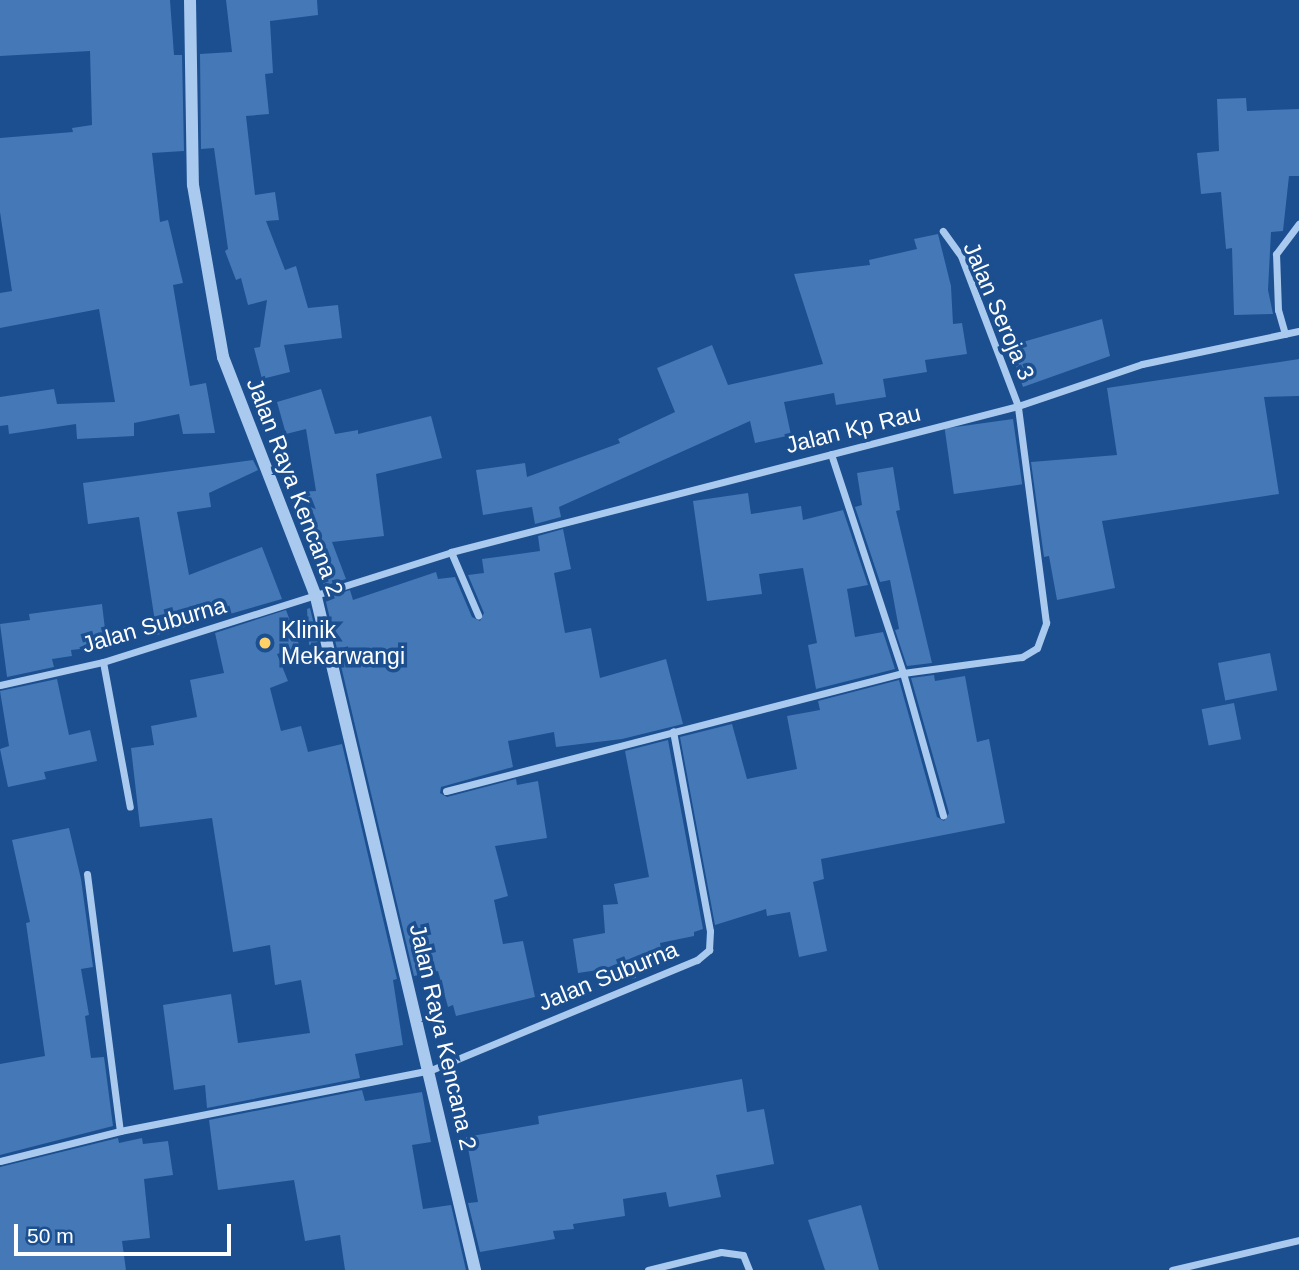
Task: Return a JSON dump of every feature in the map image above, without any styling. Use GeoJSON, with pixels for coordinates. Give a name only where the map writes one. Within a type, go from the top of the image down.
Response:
{"type":"FeatureCollection","features":[{"type":"Feature","properties":{"kind":"street","name":"Jalan Raya Kencana 2"},"geometry":{"type":"LineString","coordinates":[[190,0],[193,186],[223,357],[316,597],[431,1070],[475,1270]]}},
{"type":"Feature","properties":{"kind":"street"},"geometry":{"type":"LineString","coordinates":[[1285,334],[1278,310],[1276,254],[1299,224]]}},
{"type":"Feature","properties":{"kind":"street","name":"Jalan Seroja 3"},"geometry":{"type":"LineString","coordinates":[[446,791],[903,673],[1023,657],[1037,648],[1046,623],[1018,406],[961,256],[943,232]]}},
{"type":"Feature","properties":{"kind":"street","name":"Jalan Kp Rau"},"geometry":{"type":"LineString","coordinates":[[316,597],[451,552],[1018,406],[1142,363],[1299,331]]}},
{"type":"Feature","properties":{"kind":"street"},"geometry":{"type":"LineString","coordinates":[[831,454],[903,673],[943,815]]}},
{"type":"Feature","properties":{"kind":"street"},"geometry":{"type":"LineString","coordinates":[[451,552],[478,615]]}},
{"type":"Feature","properties":{"kind":"street","name":"Jalan Suburna"},"geometry":{"type":"LineString","coordinates":[[0,685],[103,662],[316,597]]}},
{"type":"Feature","properties":{"kind":"street"},"geometry":{"type":"LineString","coordinates":[[103,662],[130,807]]}},
{"type":"Feature","properties":{"kind":"street","name":"Jalan Suburna"},"geometry":{"type":"LineString","coordinates":[[431,1070],[697,960],[709,950],[710,931],[673,731]]}},
{"type":"Feature","properties":{"kind":"street"},"geometry":{"type":"LineString","coordinates":[[88,874],[120,1132]]}},
{"type":"Feature","properties":{"kind":"street"},"geometry":{"type":"LineString","coordinates":[[0,1161],[120,1132],[431,1070]]}},
{"type":"Feature","properties":{"kind":"street"},"geometry":{"type":"LineString","coordinates":[[1171,1270],[1299,1240]]}},
{"type":"Feature","properties":{"kind":"street"},"geometry":{"type":"LineString","coordinates":[[648,1270],[722,1252],[743,1255],[749,1270]]}},
{"type":"Feature","properties":{"kind":"building"},"geometry":{"type":"Polygon","coordinates":[[[0,0],[170,0],[174,55],[182,55],[184,151],[152,153],[160,222],[168,220],[183,283],[173,285],[190,386],[206,383],[215,433],[183,434],[179,414],[134,423],[134,436],[77,439],[76,424],[9,434],[8,425],[0,426],[0,397],[54,389],[57,404],[115,402],[99,309],[0,328],[0,293],[12,291],[0,212],[0,138],[73,132],[72,128],[92,125],[90,51],[0,56],[0,0]]]}},
{"type":"Feature","properties":{"kind":"building"},"geometry":{"type":"Polygon","coordinates":[[[226,0],[317,0],[318,15],[270,21],[273,73],[265,74],[269,114],[246,116],[255,195],[275,192],[279,220],[266,221],[285,270],[296,266],[308,308],[338,305],[342,338],[284,345],[290,372],[262,379],[254,348],[260,347],[267,300],[248,305],[241,278],[236,280],[225,251],[228,249],[214,148],[201,149],[200,54],[232,52],[226,0]]]}},
{"type":"Feature","properties":{"kind":"building"},"geometry":{"type":"Polygon","coordinates":[[[1246,98],[1247,111],[1299,109],[1299,176],[1289,176],[1283,231],[1271,232],[1268,290],[1273,314],[1234,315],[1232,248],[1226,249],[1221,192],[1201,194],[1197,153],[1219,151],[1217,99],[1246,98]]]}},
{"type":"Feature","properties":{"kind":"building"},"geometry":{"type":"Polygon","coordinates":[[[938,234],[951,286],[953,324],[962,323],[967,354],[925,360],[927,372],[883,379],[886,397],[836,405],[834,393],[784,402],[791,435],[755,443],[750,421],[559,507],[561,517],[535,524],[532,507],[483,515],[476,470],[525,463],[527,477],[620,443],[618,439],[675,412],[657,368],[712,345],[728,385],[823,364],[794,274],[870,265],[869,260],[917,249],[914,239],[938,234]]]}},
{"type":"Feature","properties":{"kind":"building"},"geometry":{"type":"Polygon","coordinates":[[[1102,319],[1110,356],[1023,387],[1009,346],[1102,319]]]}},
{"type":"Feature","properties":{"kind":"building"},"geometry":{"type":"Polygon","coordinates":[[[1299,359],[1299,396],[1264,397],[1279,494],[1102,521],[1115,588],[1057,600],[1049,556],[1044,557],[1031,462],[1117,455],[1107,388],[1299,359]]]}},
{"type":"Feature","properties":{"kind":"building"},"geometry":{"type":"Polygon","coordinates":[[[321,389],[335,434],[358,430],[358,434],[431,416],[442,458],[376,474],[384,536],[332,542],[346,579],[324,586],[300,520],[298,492],[316,491],[306,429],[286,434],[277,402],[321,389]]]}},
{"type":"Feature","properties":{"kind":"building"},"geometry":{"type":"Polygon","coordinates":[[[1013,419],[1022,484],[954,494],[945,429],[1013,419]]]}},
{"type":"Feature","properties":{"kind":"building"},"geometry":{"type":"Polygon","coordinates":[[[253,460],[258,470],[209,493],[211,507],[177,512],[189,575],[262,547],[282,599],[157,635],[139,517],[88,524],[83,483],[253,460]]]}},
{"type":"Feature","properties":{"kind":"building"},"geometry":{"type":"Polygon","coordinates":[[[893,467],[900,510],[896,511],[932,663],[907,666],[895,630],[899,629],[890,580],[880,582],[855,507],[862,505],[857,473],[893,467]]]}},
{"type":"Feature","properties":{"kind":"building"},"geometry":{"type":"Polygon","coordinates":[[[748,493],[751,514],[801,506],[803,520],[843,510],[868,585],[847,589],[855,637],[883,632],[895,669],[816,689],[808,645],[817,643],[803,568],[759,574],[762,594],[707,601],[693,501],[748,493]]]}},
{"type":"Feature","properties":{"kind":"building"},"geometry":{"type":"Polygon","coordinates":[[[563,529],[571,569],[554,573],[565,633],[591,628],[600,678],[666,659],[683,724],[622,739],[556,747],[554,732],[508,741],[513,767],[441,787],[440,793],[447,797],[516,779],[517,785],[538,781],[547,838],[495,846],[508,896],[494,900],[503,944],[523,941],[535,997],[456,1016],[453,1005],[448,1007],[438,971],[414,976],[326,602],[328,597],[350,590],[353,600],[436,572],[438,579],[455,577],[472,617],[480,621],[484,613],[468,575],[484,573],[482,559],[540,551],[538,536],[563,529]]]}},
{"type":"Feature","properties":{"kind":"building"},"geometry":{"type":"Polygon","coordinates":[[[102,604],[107,646],[71,650],[72,656],[52,659],[54,667],[7,677],[0,624],[30,620],[29,614],[102,604]]]}},
{"type":"Feature","properties":{"kind":"building"},"geometry":{"type":"Polygon","coordinates":[[[310,608],[318,642],[309,645],[307,609],[310,608]]]}},
{"type":"Feature","properties":{"kind":"building"},"geometry":{"type":"Polygon","coordinates":[[[286,610],[300,647],[277,654],[288,681],[270,688],[281,731],[301,726],[308,752],[342,744],[397,979],[393,980],[403,1045],[355,1054],[360,1078],[207,1108],[205,1085],[174,1090],[163,1005],[231,994],[238,1043],[310,1033],[301,980],[275,985],[270,945],[233,952],[212,818],[140,827],[131,748],[154,745],[151,726],[197,717],[190,680],[224,673],[215,633],[286,610]]]}},
{"type":"Feature","properties":{"kind":"building"},"geometry":{"type":"Polygon","coordinates":[[[1270,653],[1277,690],[1225,700],[1218,663],[1270,653]]]}},
{"type":"Feature","properties":{"kind":"building"},"geometry":{"type":"Polygon","coordinates":[[[934,675],[935,681],[965,676],[977,742],[989,739],[1005,823],[821,859],[824,879],[813,882],[827,951],[799,957],[790,912],[767,916],[766,909],[715,925],[680,737],[732,724],[747,779],[797,769],[787,716],[820,710],[818,701],[899,680],[937,817],[944,821],[949,813],[911,678],[934,675]]]}},
{"type":"Feature","properties":{"kind":"building"},"geometry":{"type":"Polygon","coordinates":[[[57,679],[69,735],[90,730],[97,761],[44,772],[46,779],[8,787],[0,749],[9,746],[0,691],[57,679]]]}},
{"type":"Feature","properties":{"kind":"building"},"geometry":{"type":"Polygon","coordinates":[[[1234,703],[1241,739],[1209,746],[1202,709],[1234,703]]]}},
{"type":"Feature","properties":{"kind":"building"},"geometry":{"type":"Polygon","coordinates":[[[668,740],[703,929],[694,932],[694,936],[660,943],[662,954],[633,960],[636,978],[600,984],[598,970],[578,973],[573,939],[605,933],[603,905],[618,904],[614,884],[649,877],[625,751],[668,740]]]}},
{"type":"Feature","properties":{"kind":"building"},"geometry":{"type":"Polygon","coordinates":[[[69,828],[81,879],[93,967],[81,969],[89,1015],[85,1016],[91,1058],[104,1057],[113,1126],[0,1155],[0,1064],[45,1056],[26,923],[30,922],[12,840],[69,828]]]}},
{"type":"Feature","properties":{"kind":"building"},"geometry":{"type":"Polygon","coordinates":[[[742,1079],[747,1112],[764,1109],[774,1164],[716,1175],[721,1197],[669,1207],[666,1192],[623,1199],[625,1216],[573,1224],[574,1229],[553,1231],[555,1239],[480,1252],[468,1203],[478,1202],[466,1137],[539,1124],[538,1116],[742,1079]]]}},
{"type":"Feature","properties":{"kind":"building"},"geometry":{"type":"Polygon","coordinates":[[[362,1090],[365,1101],[422,1092],[431,1142],[412,1145],[423,1209],[451,1205],[466,1270],[345,1270],[340,1235],[305,1241],[294,1180],[218,1190],[209,1120],[362,1090]]]}},
{"type":"Feature","properties":{"kind":"building"},"geometry":{"type":"Polygon","coordinates":[[[118,1138],[119,1143],[142,1138],[143,1144],[168,1141],[173,1175],[144,1179],[150,1238],[122,1241],[126,1270],[0,1270],[0,1167],[118,1138]]]}},
{"type":"Feature","properties":{"kind":"building"},"geometry":{"type":"Polygon","coordinates":[[[861,1205],[879,1270],[825,1270],[808,1220],[861,1205]]]}},
{"type":"Feature","properties":{"kind":"place","name":"Klinik Mekarwangi"},"geometry":{"type":"Point","coordinates":[265,643]}}]}
